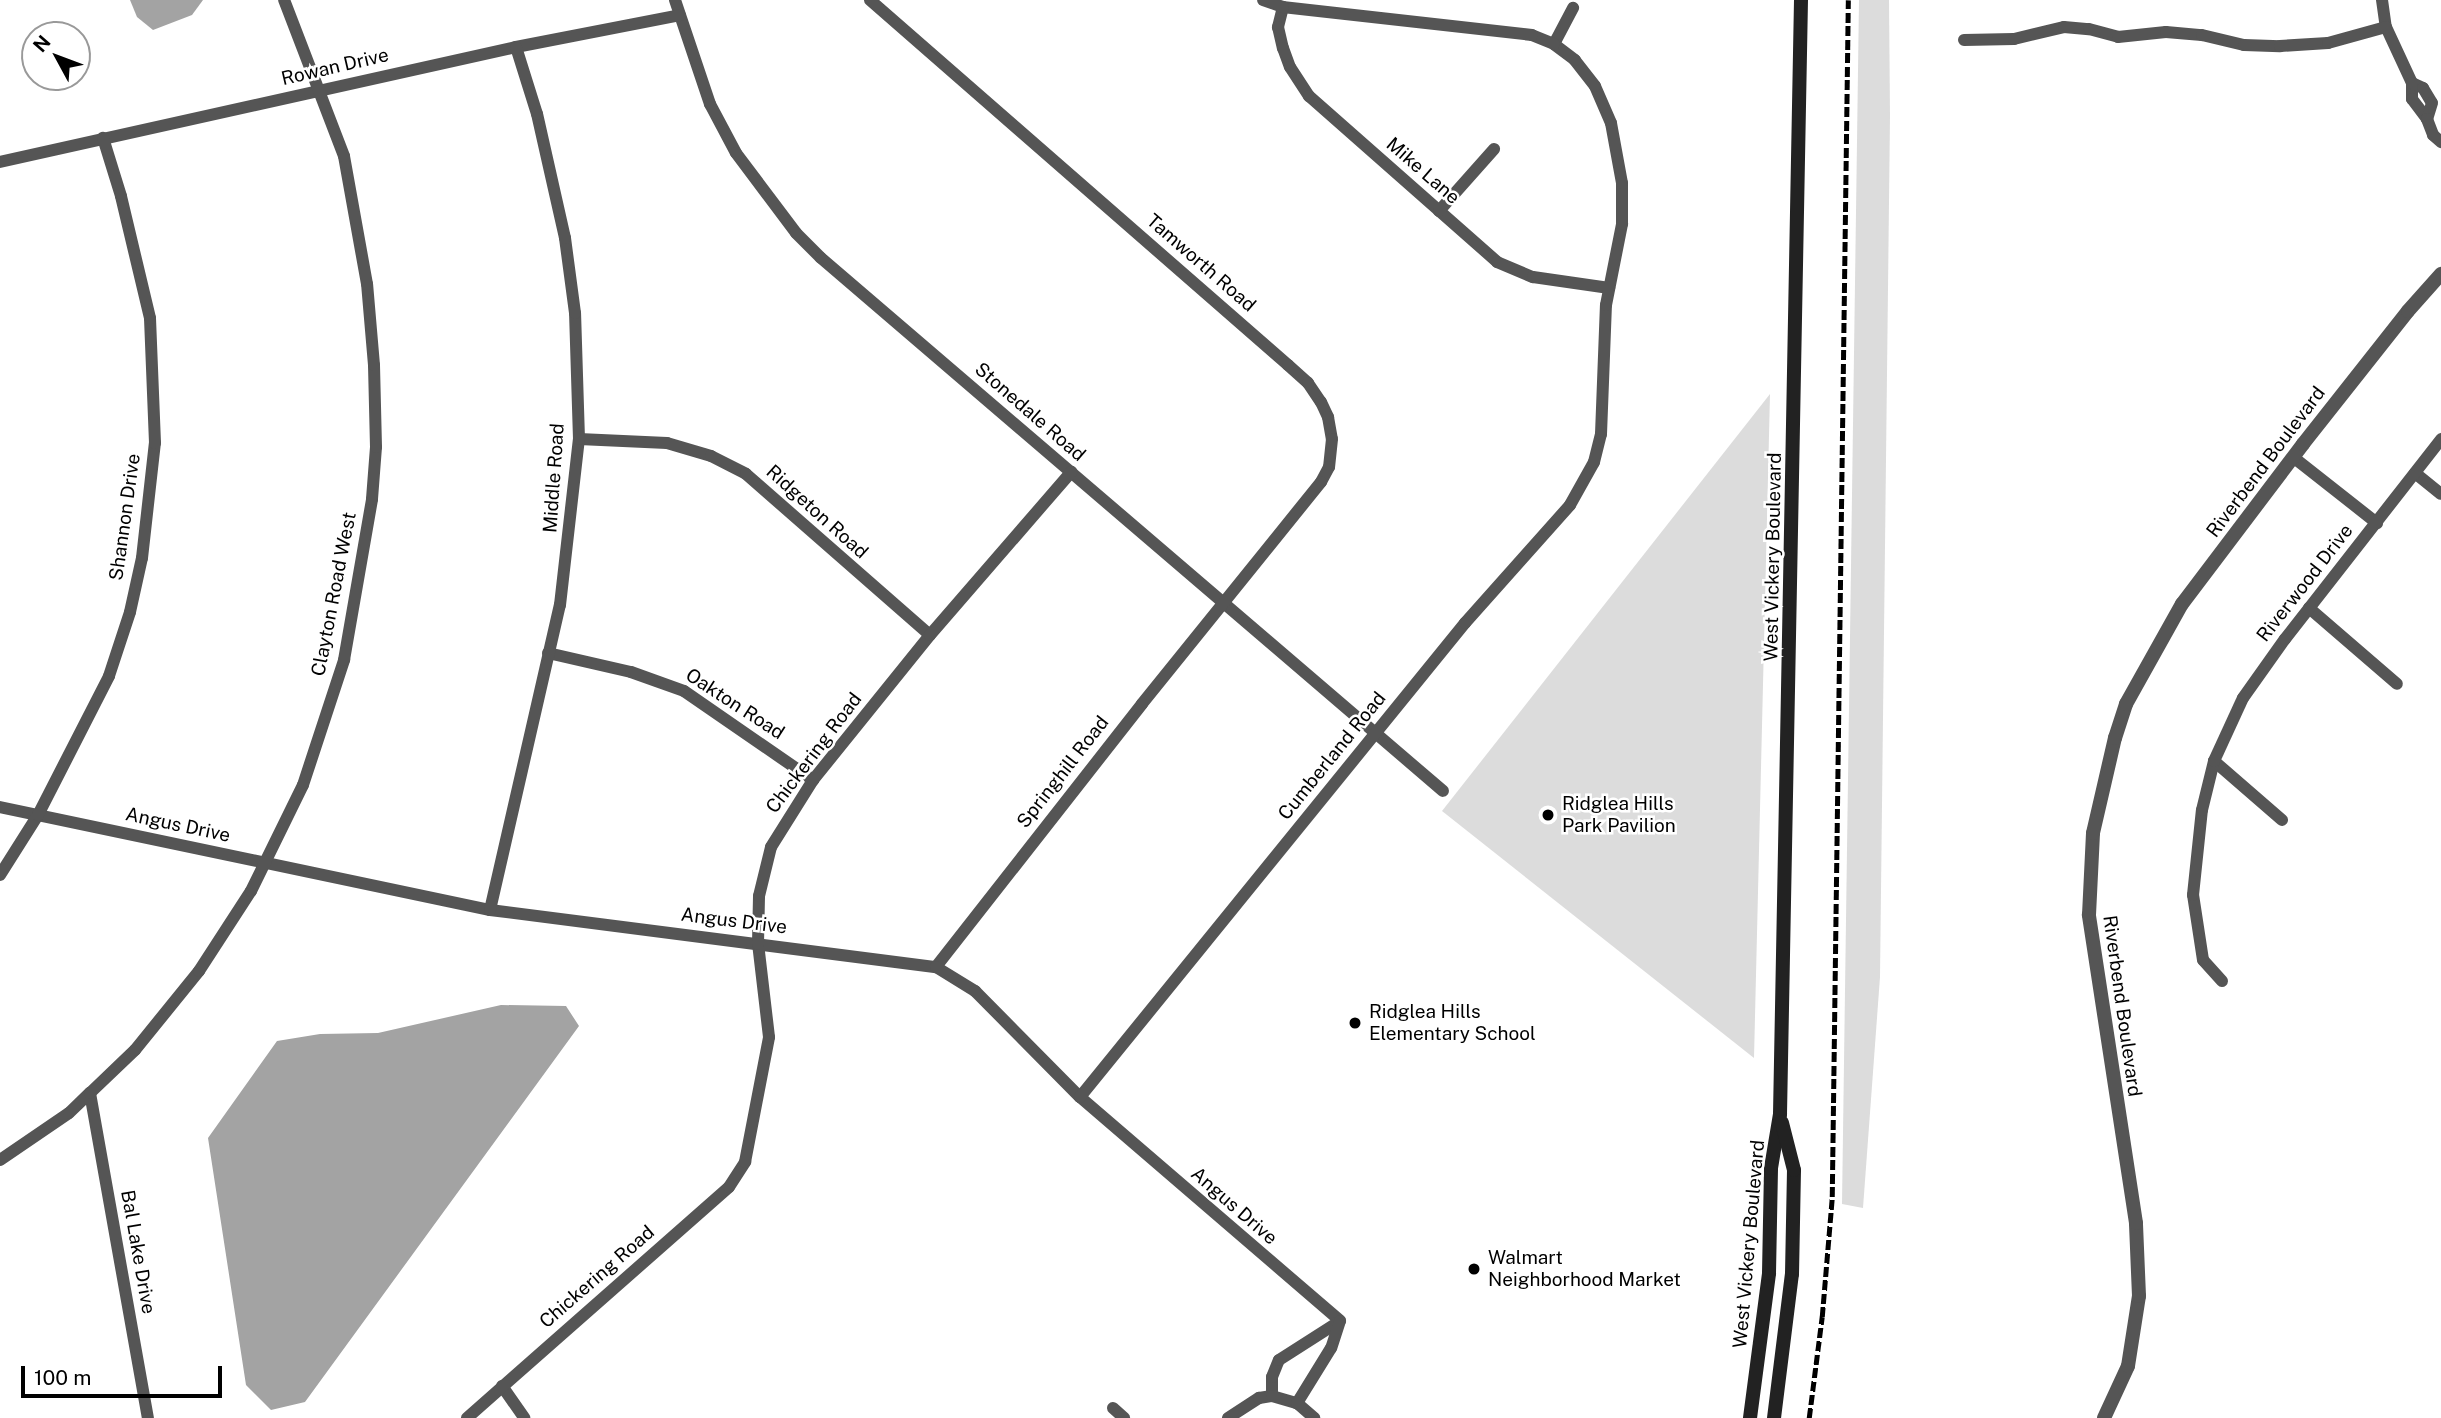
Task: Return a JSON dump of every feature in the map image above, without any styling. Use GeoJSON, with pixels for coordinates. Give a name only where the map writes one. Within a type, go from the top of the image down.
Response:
{"type":"FeatureCollection","features":[{"type":"Feature","properties":{"kind":"main road","name":"West Vickery Boulevard"},"geometry":{"type":"LineString","coordinates":[[1751,1418],[1769,1273],[1771,1168],[1780,1115],[1801,0]]}},
{"type":"Feature","properties":{"kind":"main road","name":"West Vickery Boulevard"},"geometry":{"type":"LineString","coordinates":[[1774,1418],[1792,1274],[1794,1170],[1780,1115]]}},
{"type":"Feature","properties":{"kind":"street","name":"Clayton Road West"},"geometry":{"type":"LineString","coordinates":[[0,1160],[69,1113],[135,1050],[199,971],[266,863],[303,785],[344,660],[372,499],[376,447],[374,365],[367,284],[344,156],[284,0]]}},
{"type":"Feature","properties":{"kind":"street","name":"Stonedale Road"},"geometry":{"type":"LineString","coordinates":[[676,0],[710,104],[734,149],[796,233],[821,258],[1443,791]]}},
{"type":"Feature","properties":{"kind":"street","name":"Tamworth Road"},"geometry":{"type":"LineString","coordinates":[[870,0],[1289,365],[1321,402],[1328,417],[1332,453],[1321,482],[1224,603]]}},
{"type":"Feature","properties":{"kind":"street"},"geometry":{"type":"LineString","coordinates":[[1263,0],[1283,7],[1507,30],[1532,35],[1554,44],[1573,8]]}},
{"type":"Feature","properties":{"kind":"street"},"geometry":{"type":"LineString","coordinates":[[2382,0],[2386,27],[2412,83],[2412,99],[2427,119],[2432,135],[2441,142]]}},
{"type":"Feature","properties":{"kind":"street","name":"Mike Lane"},"geometry":{"type":"LineString","coordinates":[[1283,7],[1278,27],[1283,48],[1290,67],[1309,96],[1439,211],[1509,269],[1533,277],[1609,288]]}},
{"type":"Feature","properties":{"kind":"street","name":"Rowan Drive"},"geometry":{"type":"LineString","coordinates":[[0,162],[516,47],[680,15]]}},
{"type":"Feature","properties":{"kind":"street"},"geometry":{"type":"LineString","coordinates":[[1964,40],[2014,39],[2064,27],[2090,29],[2118,37],[2166,32],[2202,35],[2244,45],[2280,46],[2328,43],[2386,27]]}},
{"type":"Feature","properties":{"kind":"street","name":"Cumberland Road"},"geometry":{"type":"LineString","coordinates":[[1080,1097],[1465,624],[1570,505],[1594,462],[1601,433],[1606,305],[1622,224],[1622,183],[1618,150],[1595,86],[1575,60],[1554,44]]}},
{"type":"Feature","properties":{"kind":"street","name":"Middle Road"},"geometry":{"type":"LineString","coordinates":[[490,910],[560,606],[579,439],[575,313],[565,238],[537,114],[516,47]]}},
{"type":"Feature","properties":{"kind":"street"},"geometry":{"type":"LineString","coordinates":[[2412,83],[2423,88],[2437,102],[2427,119]]}},
{"type":"Feature","properties":{"kind":"street","name":"Shannon Drive"},"geometry":{"type":"LineString","coordinates":[[0,875],[38,815],[109,676],[131,612],[142,558],[155,443],[150,318],[124,208],[103,138]]}},
{"type":"Feature","properties":{"kind":"street"},"geometry":{"type":"LineString","coordinates":[[1439,211],[1494,149]]}},
{"type":"Feature","properties":{"kind":"street","name":"Riverbend Boulevard"},"geometry":{"type":"LineString","coordinates":[[2104,1418],[2127,1366],[2134,1338],[2140,1258],[2089,915],[2093,833],[2104,778],[2126,704],[2182,604],[2408,311],[2440,277]]}},
{"type":"Feature","properties":{"kind":"street","name":"Ridgeton Road"},"geometry":{"type":"LineString","coordinates":[[579,439],[667,443],[711,456],[746,474],[930,635]]}},
{"type":"Feature","properties":{"kind":"street","name":"Riverwood Drive"},"geometry":{"type":"LineString","coordinates":[[2222,981],[2203,960],[2193,895],[2202,810],[2214,761],[2243,698],[2309,608],[2441,439]]}},
{"type":"Feature","properties":{"kind":"street"},"geometry":{"type":"LineString","coordinates":[[2293,457],[2377,523]]}},
{"type":"Feature","properties":{"kind":"street","name":"Chickering Road"},"geometry":{"type":"LineString","coordinates":[[467,1418],[726,1191],[745,1162],[769,1037],[758,944],[759,896],[771,846],[813,780],[930,635],[1071,472]]}},
{"type":"Feature","properties":{"kind":"street"},"geometry":{"type":"LineString","coordinates":[[2415,472],[2441,494]]}},
{"type":"Feature","properties":{"kind":"street","name":"Springhill Road"},"geometry":{"type":"LineString","coordinates":[[936,967],[1224,603]]}},
{"type":"Feature","properties":{"kind":"street"},"geometry":{"type":"LineString","coordinates":[[2309,608],[2397,684]]}},
{"type":"Feature","properties":{"kind":"street","name":"Oakton Road"},"geometry":{"type":"LineString","coordinates":[[548,653],[631,671],[684,691],[813,780]]}},
{"type":"Feature","properties":{"kind":"street"},"geometry":{"type":"LineString","coordinates":[[2214,761],[2282,820]]}},
{"type":"Feature","properties":{"kind":"street","name":"Angus Drive"},"geometry":{"type":"LineString","coordinates":[[0,807],[490,910],[936,967],[975,991],[1080,1097],[1340,1321]]}},
{"type":"Feature","properties":{"kind":"street","name":"Bal Lake Drive"},"geometry":{"type":"LineString","coordinates":[[90,1093],[148,1418]]}},
{"type":"Feature","properties":{"kind":"street"},"geometry":{"type":"LineString","coordinates":[[1272,1396],[1272,1377],[1279,1360],[1340,1321]]}},
{"type":"Feature","properties":{"kind":"street"},"geometry":{"type":"LineString","coordinates":[[1297,1403],[1331,1348],[1340,1321]]}},
{"type":"Feature","properties":{"kind":"street"},"geometry":{"type":"LineString","coordinates":[[502,1386],[524,1418]]}},
{"type":"Feature","properties":{"kind":"street"},"geometry":{"type":"LineString","coordinates":[[1228,1418],[1259,1398],[1272,1396],[1297,1403],[1314,1418]]}},
{"type":"Feature","properties":{"kind":"street"},"geometry":{"type":"LineString","coordinates":[[1113,1408],[1124,1418]]}},
{"type":"Feature","properties":{"kind":"shaded area"},"geometry":{"type":"Polygon","coordinates":[[[130,0],[203,0],[192,15],[153,30],[137,17],[130,0]]]}},
{"type":"Feature","properties":{"kind":"shaded area"},"geometry":{"type":"Polygon","coordinates":[[[1859,0],[1889,0],[1890,116],[1880,977],[1863,1208],[1842,1204],[1859,0]]]}},
{"type":"Feature","properties":{"kind":"shaded area"},"geometry":{"type":"Polygon","coordinates":[[[1770,394],[1754,1058],[1442,811],[1770,394]]]}},
{"type":"Feature","properties":{"kind":"shaded area"},"geometry":{"type":"Polygon","coordinates":[[[501,1005],[566,1006],[579,1026],[305,1402],[271,1410],[246,1385],[208,1138],[277,1041],[320,1034],[378,1033],[501,1005]]]}},
{"type":"Feature","properties":{"kind":"railway"},"geometry":{"type":"LineString","coordinates":[[1809,1418],[1822,1317],[1832,1197],[1848,0]]}},
{"type":"Feature","properties":{"kind":"place","name":"Ridglea Hills Park Pavilion"},"geometry":{"type":"Point","coordinates":[1548,815]}},
{"type":"Feature","properties":{"kind":"place","name":"Ridglea Hills Elementary School"},"geometry":{"type":"Point","coordinates":[1355,1023]}},
{"type":"Feature","properties":{"kind":"place","name":"Walmart Neighborhood Market"},"geometry":{"type":"Point","coordinates":[1474,1269]}}]}
